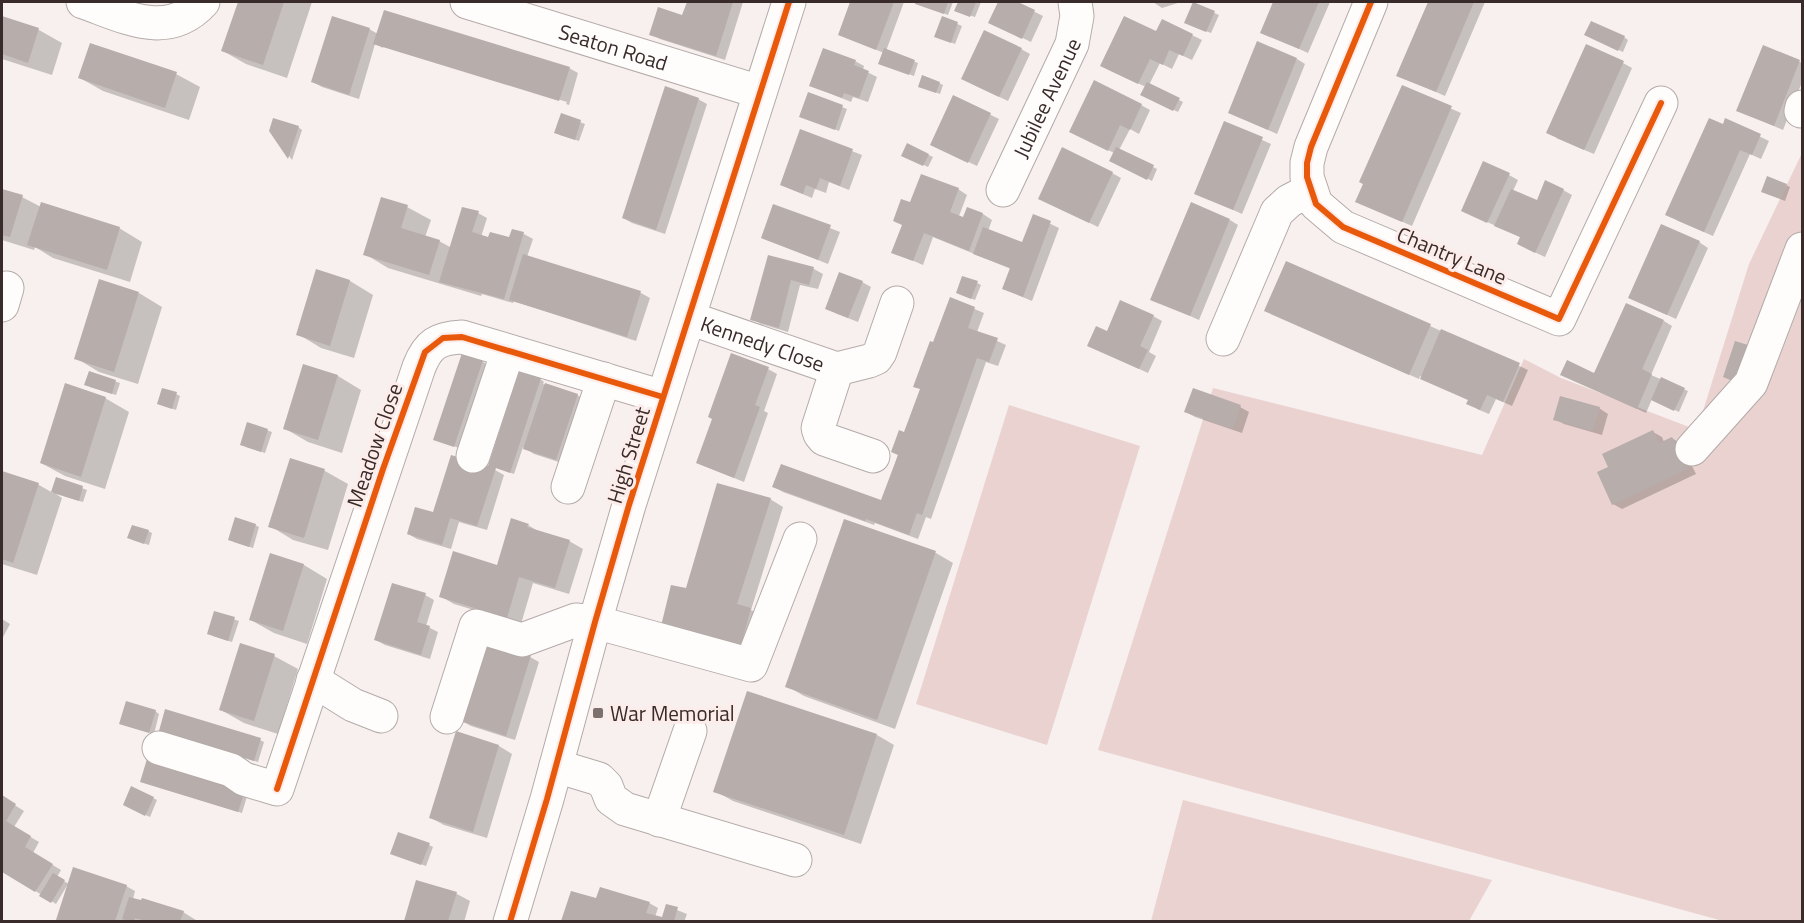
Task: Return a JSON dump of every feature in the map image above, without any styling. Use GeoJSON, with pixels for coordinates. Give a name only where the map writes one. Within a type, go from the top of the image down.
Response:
{"type":"FeatureCollection","features":[{"type":"Feature","properties":{"kind":"street"},"geometry":{"type":"LineString","coordinates":[[83,2],[141,22],[157,24],[185,16],[203,2]]}},
{"type":"Feature","properties":{"kind":"street","name":"Seaton Road"},"geometry":{"type":"LineString","coordinates":[[467,2],[539,12],[760,92]]}},
{"type":"Feature","properties":{"kind":"street","name":"High Street"},"geometry":{"type":"LineString","coordinates":[[510,921],[556,766],[595,622],[663,397],[789,2]]}},
{"type":"Feature","properties":{"kind":"street","name":"Jubilee Avenue"},"geometry":{"type":"LineString","coordinates":[[1003,190],[1072,44],[1077,16],[1075,2]]}},
{"type":"Feature","properties":{"kind":"street"},"geometry":{"type":"LineString","coordinates":[[1223,339],[1277,212],[1289,201],[1310,190],[1307,163],[1311,147],[1371,2]]}},
{"type":"Feature","properties":{"kind":"street","name":"Chantry Lane"},"geometry":{"type":"LineString","coordinates":[[1310,190],[1316,204],[1343,227],[1559,319],[1660,103]]}},
{"type":"Feature","properties":{"kind":"street"},"geometry":{"type":"LineString","coordinates":[[1692,449],[1751,383],[1803,249]]}},
{"type":"Feature","properties":{"kind":"street"},"geometry":{"type":"LineString","coordinates":[[873,456],[824,439],[818,428],[837,369],[876,358],[897,303]]}},
{"type":"Feature","properties":{"kind":"street","name":"Kennedy Close"},"geometry":{"type":"LineString","coordinates":[[689,318],[837,369]]}},
{"type":"Feature","properties":{"kind":"street","name":"Meadow Close"},"geometry":{"type":"LineString","coordinates":[[159,748],[231,770],[244,779],[277,789],[383,469],[425,352],[443,338],[462,337],[663,397]]}},
{"type":"Feature","properties":{"kind":"street"},"geometry":{"type":"LineString","coordinates":[[473,456],[508,351]]}},
{"type":"Feature","properties":{"kind":"street"},"geometry":{"type":"LineString","coordinates":[[568,487],[604,379]]}},
{"type":"Feature","properties":{"kind":"street"},"geometry":{"type":"LineString","coordinates":[[447,717],[476,626],[522,640],[576,620],[595,622],[751,665],[800,538]]}},
{"type":"Feature","properties":{"kind":"street"},"geometry":{"type":"LineString","coordinates":[[314,680],[353,705],[381,716]]}},
{"type":"Feature","properties":{"kind":"street"},"geometry":{"type":"LineString","coordinates":[[659,820],[690,731]]}},
{"type":"Feature","properties":{"kind":"street"},"geometry":{"type":"LineString","coordinates":[[556,766],[599,779],[606,786],[611,800],[625,809],[795,860]]}},
{"type":"Feature","properties":{"kind":"shaded area"},"geometry":{"type":"Polygon","coordinates":[[[1802,153],[1802,921],[1723,921],[1098,750],[1213,388],[1482,455],[1524,359],[1561,378],[1697,430],[1749,264],[1802,153]]]}},
{"type":"Feature","properties":{"kind":"shaded area"},"geometry":{"type":"Polygon","coordinates":[[[1009,405],[1140,446],[1047,745],[916,704],[1009,405]]]}},
{"type":"Feature","properties":{"kind":"shaded area"},"geometry":{"type":"Polygon","coordinates":[[[1183,800],[1492,880],[1469,921],[1151,921],[1183,800]]]}},
{"type":"Feature","properties":{"kind":"building"},"geometry":{"type":"Polygon","coordinates":[[[238,2],[284,2],[263,65],[221,51],[238,2]]]}},
{"type":"Feature","properties":{"kind":"building"},"geometry":{"type":"Polygon","coordinates":[[[687,2],[733,2],[716,56],[649,35],[658,7],[682,15],[687,2]]]}},
{"type":"Feature","properties":{"kind":"building"},"geometry":{"type":"Polygon","coordinates":[[[850,2],[894,2],[876,50],[838,35],[850,2]]]}},
{"type":"Feature","properties":{"kind":"building"},"geometry":{"type":"Polygon","coordinates":[[[915,2],[948,2],[944,14],[915,4],[915,2]]]}},
{"type":"Feature","properties":{"kind":"building"},"geometry":{"type":"Polygon","coordinates":[[[958,2],[976,2],[970,17],[954,11],[958,2]]]}},
{"type":"Feature","properties":{"kind":"building"},"geometry":{"type":"Polygon","coordinates":[[[998,2],[1018,2],[1035,10],[1022,39],[988,23],[998,2]]]}},
{"type":"Feature","properties":{"kind":"building"},"geometry":{"type":"Polygon","coordinates":[[[1193,2],[1215,11],[1206,32],[1184,23],[1193,2]]]}},
{"type":"Feature","properties":{"kind":"building"},"geometry":{"type":"Polygon","coordinates":[[[1273,2],[1319,2],[1299,49],[1260,33],[1273,2]]]}},
{"type":"Feature","properties":{"kind":"building"},"geometry":{"type":"Polygon","coordinates":[[[1428,2],[1474,2],[1436,92],[1396,76],[1428,2]]]}},
{"type":"Feature","properties":{"kind":"building"},"geometry":{"type":"Polygon","coordinates":[[[384,10],[570,67],[559,101],[373,44],[384,10]]]}},
{"type":"Feature","properties":{"kind":"building"},"geometry":{"type":"Polygon","coordinates":[[[2,16],[39,28],[28,63],[2,54],[2,16]]]}},
{"type":"Feature","properties":{"kind":"building"},"geometry":{"type":"Polygon","coordinates":[[[332,16],[370,28],[349,95],[311,82],[332,16]]]}},
{"type":"Feature","properties":{"kind":"building"},"geometry":{"type":"Polygon","coordinates":[[[942,16],[958,22],[951,43],[934,37],[942,16]]]}},
{"type":"Feature","properties":{"kind":"building"},"geometry":{"type":"Polygon","coordinates":[[[1124,16],[1156,31],[1162,19],[1193,34],[1183,56],[1169,50],[1163,65],[1150,59],[1138,84],[1100,66],[1124,16]]]}},
{"type":"Feature","properties":{"kind":"building"},"geometry":{"type":"Polygon","coordinates":[[[1591,21],[1625,36],[1618,51],[1584,35],[1591,21]]]}},
{"type":"Feature","properties":{"kind":"building"},"geometry":{"type":"Polygon","coordinates":[[[984,30],[1022,48],[999,97],[961,79],[984,30]]]}},
{"type":"Feature","properties":{"kind":"building"},"geometry":{"type":"Polygon","coordinates":[[[1257,41],[1297,58],[1268,130],[1228,113],[1257,41]]]}},
{"type":"Feature","properties":{"kind":"building"},"geometry":{"type":"Polygon","coordinates":[[[90,43],[177,72],[165,108],[78,78],[90,43]]]}},
{"type":"Feature","properties":{"kind":"building"},"geometry":{"type":"Polygon","coordinates":[[[1586,44],[1624,61],[1584,150],[1546,133],[1586,44]]]}},
{"type":"Feature","properties":{"kind":"building"},"geometry":{"type":"Polygon","coordinates":[[[1763,45],[1800,60],[1774,126],[1736,111],[1763,45]]]}},
{"type":"Feature","properties":{"kind":"building"},"geometry":{"type":"Polygon","coordinates":[[[823,48],[856,60],[854,65],[869,71],[859,98],[844,93],[842,98],[809,86],[823,48]]]}},
{"type":"Feature","properties":{"kind":"building"},"geometry":{"type":"Polygon","coordinates":[[[884,48],[915,60],[909,75],[878,64],[884,48]]]}},
{"type":"Feature","properties":{"kind":"building"},"geometry":{"type":"Polygon","coordinates":[[[922,75],[940,82],[936,93],[918,87],[922,75]]]}},
{"type":"Feature","properties":{"kind":"building"},"geometry":{"type":"Polygon","coordinates":[[[1094,80],[1142,104],[1130,130],[1120,125],[1108,151],[1069,132],[1094,80]]]}},
{"type":"Feature","properties":{"kind":"building"},"geometry":{"type":"Polygon","coordinates":[[[1147,82],[1180,98],[1173,111],[1140,95],[1147,82]]]}},
{"type":"Feature","properties":{"kind":"building"},"geometry":{"type":"Polygon","coordinates":[[[1402,85],[1452,106],[1402,222],[1355,202],[1363,184],[1359,182],[1402,85]]]}},
{"type":"Feature","properties":{"kind":"building"},"geometry":{"type":"Polygon","coordinates":[[[665,86],[699,98],[656,230],[622,218],[665,86]]]}},
{"type":"Feature","properties":{"kind":"building"},"geometry":{"type":"Polygon","coordinates":[[[808,92],[843,105],[835,130],[799,117],[808,92]]]}},
{"type":"Feature","properties":{"kind":"building"},"geometry":{"type":"Polygon","coordinates":[[[953,95],[991,113],[968,163],[930,145],[953,95]]]}},
{"type":"Feature","properties":{"kind":"building"},"geometry":{"type":"Polygon","coordinates":[[[561,113],[581,120],[575,140],[554,133],[561,113]]]}},
{"type":"Feature","properties":{"kind":"building"},"geometry":{"type":"Polygon","coordinates":[[[273,118],[299,126],[288,159],[269,131],[273,118]]]}},
{"type":"Feature","properties":{"kind":"building"},"geometry":{"type":"Polygon","coordinates":[[[1709,118],[1723,124],[1725,118],[1761,134],[1752,155],[1740,150],[1704,232],[1665,215],[1709,118]]]}},
{"type":"Feature","properties":{"kind":"building"},"geometry":{"type":"Polygon","coordinates":[[[1224,121],[1263,137],[1233,210],[1194,194],[1224,121]]]}},
{"type":"Feature","properties":{"kind":"building"},"geometry":{"type":"Polygon","coordinates":[[[800,129],[853,149],[840,186],[820,178],[816,189],[806,185],[803,194],[780,185],[800,129]]]}},
{"type":"Feature","properties":{"kind":"building"},"geometry":{"type":"Polygon","coordinates":[[[907,143],[929,154],[923,166],[901,156],[907,143]]]}},
{"type":"Feature","properties":{"kind":"building"},"geometry":{"type":"Polygon","coordinates":[[[1062,147],[1113,172],[1089,223],[1038,199],[1062,147]]]}},
{"type":"Feature","properties":{"kind":"building"},"geometry":{"type":"Polygon","coordinates":[[[1116,147],[1154,165],[1147,180],[1109,161],[1116,147]]]}},
{"type":"Feature","properties":{"kind":"building"},"geometry":{"type":"Polygon","coordinates":[[[1483,161],[1510,173],[1487,223],[1461,211],[1483,161]]]}},
{"type":"Feature","properties":{"kind":"building"},"geometry":{"type":"Polygon","coordinates":[[[921,174],[959,188],[950,212],[963,217],[967,207],[983,213],[969,251],[924,233],[913,261],[891,253],[902,225],[893,221],[901,199],[910,202],[921,174]]]}},
{"type":"Feature","properties":{"kind":"building"},"geometry":{"type":"Polygon","coordinates":[[[1767,176],[1787,184],[1781,199],[1761,192],[1767,176]]]}},
{"type":"Feature","properties":{"kind":"building"},"geometry":{"type":"Polygon","coordinates":[[[1545,180],[1564,189],[1535,253],[1517,244],[1520,237],[1494,226],[1511,189],[1537,200],[1545,180]]]}},
{"type":"Feature","properties":{"kind":"building"},"geometry":{"type":"Polygon","coordinates":[[[2,189],[23,195],[10,237],[2,235],[2,189]]]}},
{"type":"Feature","properties":{"kind":"building"},"geometry":{"type":"Polygon","coordinates":[[[381,197],[408,205],[401,228],[440,240],[429,275],[363,255],[381,197]]]}},
{"type":"Feature","properties":{"kind":"building"},"geometry":{"type":"Polygon","coordinates":[[[41,202],[120,227],[107,270],[27,245],[41,202]]]}},
{"type":"Feature","properties":{"kind":"building"},"geometry":{"type":"Polygon","coordinates":[[[1191,202],[1230,219],[1190,316],[1150,300],[1191,202]]]}},
{"type":"Feature","properties":{"kind":"building"},"geometry":{"type":"Polygon","coordinates":[[[773,204],[831,225],[818,260],[761,238],[773,204]]]}},
{"type":"Feature","properties":{"kind":"building"},"geometry":{"type":"Polygon","coordinates":[[[462,207],[479,211],[472,232],[488,237],[490,232],[509,237],[512,229],[524,232],[504,299],[439,282],[462,207]]]}},
{"type":"Feature","properties":{"kind":"building"},"geometry":{"type":"Polygon","coordinates":[[[1033,214],[1051,221],[1023,297],[1002,289],[1010,268],[973,254],[983,227],[1022,242],[1033,214]]]}},
{"type":"Feature","properties":{"kind":"building"},"geometry":{"type":"Polygon","coordinates":[[[1661,224],[1700,241],[1667,315],[1628,298],[1661,224]]]}},
{"type":"Feature","properties":{"kind":"building"},"geometry":{"type":"Polygon","coordinates":[[[523,254],[641,291],[627,337],[509,300],[523,254]]]}},
{"type":"Feature","properties":{"kind":"building"},"geometry":{"type":"Polygon","coordinates":[[[768,255],[814,267],[809,285],[791,280],[779,328],[750,320],[768,255]]]}},
{"type":"Feature","properties":{"kind":"building"},"geometry":{"type":"Polygon","coordinates":[[[1286,261],[1431,324],[1409,375],[1264,311],[1286,261]]]}},
{"type":"Feature","properties":{"kind":"building"},"geometry":{"type":"Polygon","coordinates":[[[316,269],[350,280],[330,346],[296,335],[316,269]]]}},
{"type":"Feature","properties":{"kind":"building"},"geometry":{"type":"Polygon","coordinates":[[[839,272],[863,281],[848,318],[825,309],[839,272]]]}},
{"type":"Feature","properties":{"kind":"building"},"geometry":{"type":"Polygon","coordinates":[[[962,276],[978,281],[971,299],[956,293],[962,276]]]}},
{"type":"Feature","properties":{"kind":"building"},"geometry":{"type":"Polygon","coordinates":[[[99,279],[139,292],[114,372],[74,359],[99,279]]]}},
{"type":"Feature","properties":{"kind":"building"},"geometry":{"type":"Polygon","coordinates":[[[950,297],[975,307],[968,328],[998,338],[989,362],[977,358],[922,515],[917,513],[909,535],[772,487],[781,464],[881,500],[898,455],[891,452],[899,430],[904,432],[920,389],[913,387],[950,297]]]}},
{"type":"Feature","properties":{"kind":"building"},"geometry":{"type":"Polygon","coordinates":[[[1120,300],[1154,315],[1140,346],[1148,350],[1139,369],[1087,346],[1096,326],[1107,331],[1120,300]]]}},
{"type":"Feature","properties":{"kind":"building"},"geometry":{"type":"Polygon","coordinates":[[[1626,303],[1664,320],[1642,369],[1652,374],[1637,409],[1560,375],[1567,360],[1594,373],[1626,303]]]}},
{"type":"Feature","properties":{"kind":"building"},"geometry":{"type":"Polygon","coordinates":[[[1441,329],[1520,363],[1503,402],[1487,395],[1480,410],[1466,404],[1468,400],[1420,379],[1441,329]]]}},
{"type":"Feature","properties":{"kind":"building"},"geometry":{"type":"Polygon","coordinates":[[[1735,341],[1748,345],[1735,382],[1723,377],[1735,341]]]}},
{"type":"Feature","properties":{"kind":"building"},"geometry":{"type":"Polygon","coordinates":[[[462,353],[483,360],[454,447],[433,440],[462,353]]]}},
{"type":"Feature","properties":{"kind":"building"},"geometry":{"type":"Polygon","coordinates":[[[731,353],[769,367],[755,405],[760,407],[734,478],[696,463],[712,419],[708,417],[731,353]]]}},
{"type":"Feature","properties":{"kind":"building"},"geometry":{"type":"Polygon","coordinates":[[[303,364],[338,375],[318,440],[283,429],[303,364]]]}},
{"type":"Feature","properties":{"kind":"building"},"geometry":{"type":"Polygon","coordinates":[[[89,371],[116,380],[112,394],[84,385],[89,371]]]}},
{"type":"Feature","properties":{"kind":"building"},"geometry":{"type":"Polygon","coordinates":[[[519,371],[541,378],[510,473],[496,468],[477,526],[450,518],[442,545],[407,534],[415,507],[433,512],[451,455],[488,466],[519,371]]]}},
{"type":"Feature","properties":{"kind":"building"},"geometry":{"type":"Polygon","coordinates":[[[1661,377],[1685,388],[1674,411],[1651,400],[1661,377]]]}},
{"type":"Feature","properties":{"kind":"building"},"geometry":{"type":"Polygon","coordinates":[[[65,383],[106,397],[81,477],[40,463],[65,383]]]}},
{"type":"Feature","properties":{"kind":"building"},"geometry":{"type":"Polygon","coordinates":[[[545,383],[578,394],[556,460],[523,449],[545,383]]]}},
{"type":"Feature","properties":{"kind":"building"},"geometry":{"type":"Polygon","coordinates":[[[162,388],[177,392],[172,409],[157,404],[162,388]]]}},
{"type":"Feature","properties":{"kind":"building"},"geometry":{"type":"Polygon","coordinates":[[[1193,388],[1241,405],[1233,429],[1184,412],[1193,388]]]}},
{"type":"Feature","properties":{"kind":"building"},"geometry":{"type":"Polygon","coordinates":[[[1560,396],[1600,407],[1593,431],[1553,420],[1560,396]]]}},
{"type":"Feature","properties":{"kind":"building"},"geometry":{"type":"Polygon","coordinates":[[[247,422],[268,429],[261,452],[240,445],[247,422]]]}},
{"type":"Feature","properties":{"kind":"building"},"geometry":{"type":"Polygon","coordinates":[[[1653,430],[1659,443],[1672,437],[1688,469],[1612,505],[1597,472],[1608,467],[1602,454],[1653,430]]]}},
{"type":"Feature","properties":{"kind":"building"},"geometry":{"type":"Polygon","coordinates":[[[290,458],[325,469],[304,538],[268,527],[290,458]]]}},
{"type":"Feature","properties":{"kind":"building"},"geometry":{"type":"Polygon","coordinates":[[[2,471],[39,483],[13,563],[2,559],[2,471]]]}},
{"type":"Feature","properties":{"kind":"building"},"geometry":{"type":"Polygon","coordinates":[[[56,477],[83,486],[79,501],[51,492],[56,477]]]}},
{"type":"Feature","properties":{"kind":"building"},"geometry":{"type":"Polygon","coordinates":[[[717,483],[771,498],[737,604],[751,608],[740,649],[661,626],[671,585],[686,588],[717,483]]]}},
{"type":"Feature","properties":{"kind":"building"},"geometry":{"type":"Polygon","coordinates":[[[235,517],[256,524],[249,547],[228,540],[235,517]]]}},
{"type":"Feature","properties":{"kind":"building"},"geometry":{"type":"Polygon","coordinates":[[[511,518],[529,524],[527,527],[570,540],[555,588],[519,577],[507,618],[439,597],[453,551],[497,565],[511,518]]]}},
{"type":"Feature","properties":{"kind":"building"},"geometry":{"type":"Polygon","coordinates":[[[844,519],[936,551],[877,720],[785,687],[844,519]]]}},
{"type":"Feature","properties":{"kind":"building"},"geometry":{"type":"Polygon","coordinates":[[[132,525],[149,530],[144,544],[127,538],[132,525]]]}},
{"type":"Feature","properties":{"kind":"building"},"geometry":{"type":"Polygon","coordinates":[[[270,553],[304,564],[283,631],[249,620],[270,553]]]}},
{"type":"Feature","properties":{"kind":"building"},"geometry":{"type":"Polygon","coordinates":[[[392,583],[426,593],[417,622],[430,626],[421,655],[374,640],[392,583]]]}},
{"type":"Feature","properties":{"kind":"building"},"geometry":{"type":"Polygon","coordinates":[[[214,611],[235,617],[228,641],[207,634],[214,611]]]}},
{"type":"Feature","properties":{"kind":"building"},"geometry":{"type":"Polygon","coordinates":[[[484,641],[531,655],[506,736],[460,721],[484,641]]]}},
{"type":"Feature","properties":{"kind":"building"},"geometry":{"type":"Polygon","coordinates":[[[240,643],[275,654],[254,721],[219,710],[240,643]]]}},
{"type":"Feature","properties":{"kind":"building"},"geometry":{"type":"Polygon","coordinates":[[[747,691],[877,734],[844,835],[713,792],[747,691]]]}},
{"type":"Feature","properties":{"kind":"building"},"geometry":{"type":"Polygon","coordinates":[[[126,701],[156,710],[149,733],[119,724],[126,701]]]}},
{"type":"Feature","properties":{"kind":"building"},"geometry":{"type":"Polygon","coordinates":[[[165,709],[261,738],[254,761],[159,731],[165,709]]]}},
{"type":"Feature","properties":{"kind":"building"},"geometry":{"type":"Polygon","coordinates":[[[456,731],[499,745],[473,832],[429,818],[456,731]]]}},
{"type":"Feature","properties":{"kind":"building"},"geometry":{"type":"Polygon","coordinates":[[[147,759],[245,790],[238,812],[140,782],[147,759]]]}},
{"type":"Feature","properties":{"kind":"building"},"geometry":{"type":"Polygon","coordinates":[[[131,786],[154,797],[145,816],[123,805],[131,786]]]}},
{"type":"Feature","properties":{"kind":"building"},"geometry":{"type":"Polygon","coordinates":[[[2,795],[16,804],[6,821],[31,836],[25,847],[53,864],[35,892],[2,872],[2,795]]]}},
{"type":"Feature","properties":{"kind":"building"},"geometry":{"type":"Polygon","coordinates":[[[398,832],[430,843],[421,865],[390,854],[398,832]]]}},
{"type":"Feature","properties":{"kind":"building"},"geometry":{"type":"Polygon","coordinates":[[[73,867],[127,885],[115,921],[56,920],[73,867]]]}},
{"type":"Feature","properties":{"kind":"building"},"geometry":{"type":"Polygon","coordinates":[[[53,873],[65,880],[51,903],[39,896],[53,873]]]}},
{"type":"Feature","properties":{"kind":"building"},"geometry":{"type":"Polygon","coordinates":[[[416,880],[457,892],[448,921],[404,921],[416,880]]]}},
{"type":"Feature","properties":{"kind":"building"},"geometry":{"type":"Polygon","coordinates":[[[600,887],[650,902],[646,913],[662,917],[666,904],[678,907],[674,921],[561,921],[571,891],[596,898],[600,887]]]}},
{"type":"Feature","properties":{"kind":"building"},"geometry":{"type":"Polygon","coordinates":[[[129,897],[141,900],[142,898],[184,911],[180,921],[146,921],[135,918],[134,921],[129,921],[122,919],[129,897]]]}},
{"type":"Feature","properties":{"kind":"cycle path"},"geometry":{"type":"LineString","coordinates":[[510,922],[547,799],[629,505],[789,2]]}},
{"type":"Feature","properties":{"kind":"cycle path"},"geometry":{"type":"LineString","coordinates":[[1371,2],[1311,147],[1307,163],[1307,177],[1316,204],[1343,227],[1559,319],[1661,103]]}},
{"type":"Feature","properties":{"kind":"cycle path"},"geometry":{"type":"LineString","coordinates":[[277,789],[383,469],[425,352],[443,338],[462,337],[663,397]]}},
{"type":"Feature","properties":{"kind":"place","name":"War Memorial"},"geometry":{"type":"Point","coordinates":[598,713]}}]}
